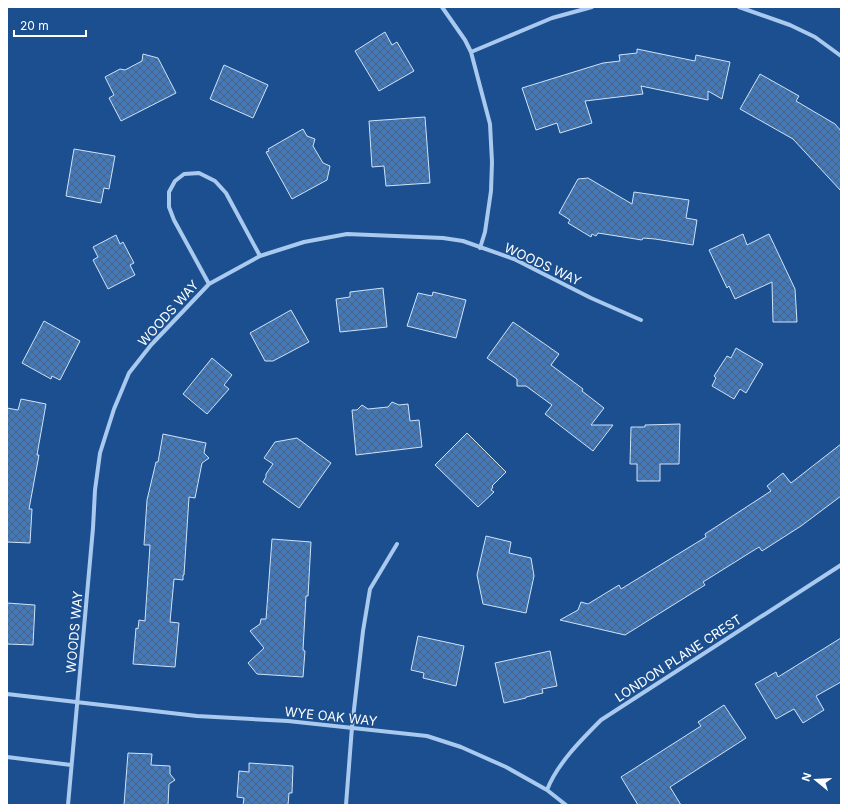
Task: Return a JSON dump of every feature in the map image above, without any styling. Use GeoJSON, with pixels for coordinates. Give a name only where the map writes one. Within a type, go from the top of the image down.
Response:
{"type":"FeatureCollection","features":[{"type":"Feature","properties":{"kind":"street"},"geometry":{"type":"LineString","coordinates":[[442,7],[465,40],[471,52],[490,124],[492,162],[491,191],[486,225],[480,248]]}},
{"type":"Feature","properties":{"kind":"street"},"geometry":{"type":"LineString","coordinates":[[471,52],[552,18],[592,7]]}},
{"type":"Feature","properties":{"kind":"street"},"geometry":{"type":"LineString","coordinates":[[739,7],[790,25],[815,37],[841,56]]}},
{"type":"Feature","properties":{"kind":"street"},"geometry":{"type":"LineString","coordinates":[[209,284],[174,220],[169,207],[169,192],[175,181],[184,174],[199,173],[216,181],[226,193],[260,256]]}},
{"type":"Feature","properties":{"kind":"street","name":"WOODS WAY"},"geometry":{"type":"LineString","coordinates":[[68,805],[78,703],[95,490],[100,454],[114,409],[130,373],[152,346],[209,284],[260,256],[304,242],[347,234],[443,238],[463,241],[514,259],[591,298],[641,320]]}},
{"type":"Feature","properties":{"kind":"street"},"geometry":{"type":"LineString","coordinates":[[346,805],[362,631],[370,589],[397,544]]}},
{"type":"Feature","properties":{"kind":"street","name":"LONDON PLANE CREST"},"geometry":{"type":"LineString","coordinates":[[547,790],[549,783],[574,747],[601,720],[841,565]]}},
{"type":"Feature","properties":{"kind":"street","name":"WYE OAK WAY"},"geometry":{"type":"LineString","coordinates":[[7,694],[197,716],[288,721],[427,736],[461,747],[506,767],[547,790],[566,805]]}},
{"type":"Feature","properties":{"kind":"street"},"geometry":{"type":"LineString","coordinates":[[7,757],[71,764]]}},
{"type":"Feature","properties":{"kind":"building"},"geometry":{"type":"Polygon","coordinates":[[[385,32],[392,45],[397,42],[414,71],[379,91],[355,51],[385,32]]]}},
{"type":"Feature","properties":{"kind":"building"},"geometry":{"type":"Polygon","coordinates":[[[637,49],[695,61],[696,55],[730,62],[722,99],[708,91],[708,100],[641,86],[643,94],[585,101],[592,123],[560,133],[557,123],[536,130],[522,88],[603,63],[620,61],[619,55],[637,53],[637,49]]]}},
{"type":"Feature","properties":{"kind":"building"},"geometry":{"type":"Polygon","coordinates":[[[143,54],[158,58],[176,93],[121,121],[109,98],[114,95],[105,77],[120,69],[125,70],[142,61],[143,54]]]}},
{"type":"Feature","properties":{"kind":"building"},"geometry":{"type":"Polygon","coordinates":[[[224,65],[268,85],[253,118],[210,99],[224,65]]]}},
{"type":"Feature","properties":{"kind":"building"},"geometry":{"type":"Polygon","coordinates":[[[760,74],[799,96],[796,101],[835,124],[841,131],[841,191],[793,139],[740,109],[760,74]]]}},
{"type":"Feature","properties":{"kind":"building"},"geometry":{"type":"Polygon","coordinates":[[[425,117],[430,183],[386,186],[384,166],[372,167],[369,121],[425,117]]]}},
{"type":"Feature","properties":{"kind":"building"},"geometry":{"type":"Polygon","coordinates":[[[303,129],[307,136],[315,139],[313,146],[323,163],[330,166],[327,180],[292,199],[266,152],[269,151],[268,149],[303,129]]]}},
{"type":"Feature","properties":{"kind":"building"},"geometry":{"type":"Polygon","coordinates":[[[74,149],[115,156],[109,189],[104,188],[101,203],[66,196],[74,149]]]}},
{"type":"Feature","properties":{"kind":"building"},"geometry":{"type":"Polygon","coordinates":[[[588,178],[632,204],[634,192],[689,200],[686,218],[697,220],[693,245],[655,239],[643,238],[642,240],[598,233],[596,236],[592,234],[591,237],[568,223],[570,220],[559,213],[578,179],[588,178]]]}},
{"type":"Feature","properties":{"kind":"building"},"geometry":{"type":"Polygon","coordinates":[[[743,234],[747,245],[769,234],[795,289],[797,322],[773,322],[772,282],[735,299],[729,286],[727,288],[709,250],[743,234]]]}},
{"type":"Feature","properties":{"kind":"building"},"geometry":{"type":"Polygon","coordinates":[[[116,235],[120,244],[123,242],[134,263],[130,265],[135,275],[108,289],[93,260],[98,257],[93,247],[116,235]]]}},
{"type":"Feature","properties":{"kind":"building"},"geometry":{"type":"Polygon","coordinates":[[[383,288],[387,327],[340,332],[336,299],[350,297],[350,292],[383,288]]]}},
{"type":"Feature","properties":{"kind":"building"},"geometry":{"type":"Polygon","coordinates":[[[433,292],[466,300],[456,338],[407,326],[418,293],[432,296],[433,292]]]}},
{"type":"Feature","properties":{"kind":"building"},"geometry":{"type":"Polygon","coordinates":[[[291,310],[309,342],[273,361],[265,361],[250,333],[291,310]]]}},
{"type":"Feature","properties":{"kind":"building"},"geometry":{"type":"Polygon","coordinates":[[[44,321],[80,341],[60,380],[52,376],[51,379],[22,363],[44,321]]]}},
{"type":"Feature","properties":{"kind":"building"},"geometry":{"type":"Polygon","coordinates":[[[513,322],[559,354],[551,365],[583,389],[582,391],[604,408],[591,425],[613,425],[593,451],[545,414],[552,405],[526,386],[517,386],[517,379],[487,358],[513,322]]]}},
{"type":"Feature","properties":{"kind":"building"},"geometry":{"type":"Polygon","coordinates":[[[736,348],[763,364],[746,393],[740,389],[734,399],[712,386],[716,378],[714,376],[727,356],[731,358],[736,348]]]}},
{"type":"Feature","properties":{"kind":"building"},"geometry":{"type":"Polygon","coordinates":[[[212,358],[232,375],[224,385],[229,389],[207,414],[183,394],[212,358]]]}},
{"type":"Feature","properties":{"kind":"building"},"geometry":{"type":"Polygon","coordinates":[[[21,399],[46,404],[37,455],[39,455],[29,509],[32,509],[30,543],[7,542],[7,408],[18,410],[21,399]]]}},
{"type":"Feature","properties":{"kind":"building"},"geometry":{"type":"Polygon","coordinates":[[[392,402],[399,405],[408,404],[410,421],[419,420],[422,447],[356,455],[352,410],[357,410],[362,405],[368,409],[388,407],[392,402]]]}},
{"type":"Feature","properties":{"kind":"building"},"geometry":{"type":"Polygon","coordinates":[[[680,424],[679,464],[660,464],[660,481],[637,481],[637,464],[630,464],[631,427],[680,424]]]}},
{"type":"Feature","properties":{"kind":"building"},"geometry":{"type":"Polygon","coordinates":[[[467,433],[506,472],[492,486],[493,487],[491,490],[494,492],[478,507],[435,465],[467,433]]]}},
{"type":"Feature","properties":{"kind":"building"},"geometry":{"type":"Polygon","coordinates":[[[163,434],[206,443],[204,453],[209,458],[202,463],[195,498],[189,497],[183,580],[174,579],[170,622],[179,623],[175,667],[133,664],[136,628],[138,629],[139,620],[145,621],[150,545],[144,545],[147,500],[156,462],[158,462],[163,434]]]}},
{"type":"Feature","properties":{"kind":"building"},"geometry":{"type":"Polygon","coordinates":[[[297,438],[331,463],[299,508],[263,482],[266,474],[273,464],[264,458],[275,442],[297,438]]]}},
{"type":"Feature","properties":{"kind":"building"},"geometry":{"type":"Polygon","coordinates":[[[841,444],[841,496],[801,526],[762,551],[759,547],[703,582],[705,585],[625,635],[560,620],[578,610],[581,602],[588,604],[619,585],[621,589],[706,537],[705,534],[771,491],[767,486],[783,473],[791,483],[841,444]]]}},
{"type":"Feature","properties":{"kind":"building"},"geometry":{"type":"Polygon","coordinates":[[[486,536],[511,542],[509,553],[531,558],[534,576],[526,613],[483,604],[477,575],[486,536]]]}},
{"type":"Feature","properties":{"kind":"building"},"geometry":{"type":"Polygon","coordinates":[[[272,539],[311,542],[308,596],[306,596],[303,677],[257,674],[248,663],[264,648],[250,631],[260,624],[261,619],[266,619],[272,539]]]}},
{"type":"Feature","properties":{"kind":"building"},"geometry":{"type":"Polygon","coordinates":[[[7,603],[35,605],[33,645],[7,644],[7,603]]]}},
{"type":"Feature","properties":{"kind":"building"},"geometry":{"type":"Polygon","coordinates":[[[418,636],[464,646],[456,686],[423,678],[424,673],[411,670],[418,636]]]}},
{"type":"Feature","properties":{"kind":"building"},"geometry":{"type":"Polygon","coordinates":[[[841,638],[841,682],[816,696],[824,710],[803,723],[794,709],[776,719],[755,684],[776,672],[778,677],[841,638]]]}},
{"type":"Feature","properties":{"kind":"building"},"geometry":{"type":"Polygon","coordinates":[[[550,651],[557,686],[542,689],[543,693],[504,703],[495,663],[550,651]]]}},
{"type":"Feature","properties":{"kind":"building"},"geometry":{"type":"Polygon","coordinates":[[[724,705],[746,738],[670,787],[681,805],[638,805],[621,777],[701,726],[698,722],[724,705]]]}},
{"type":"Feature","properties":{"kind":"building"},"geometry":{"type":"Polygon","coordinates":[[[128,753],[152,754],[151,765],[170,766],[170,774],[175,780],[169,784],[168,805],[124,805],[128,753]]]}},
{"type":"Feature","properties":{"kind":"building"},"geometry":{"type":"Polygon","coordinates":[[[249,763],[293,766],[292,793],[289,793],[288,805],[243,805],[244,798],[237,797],[239,771],[249,772],[249,763]]]}}]}
